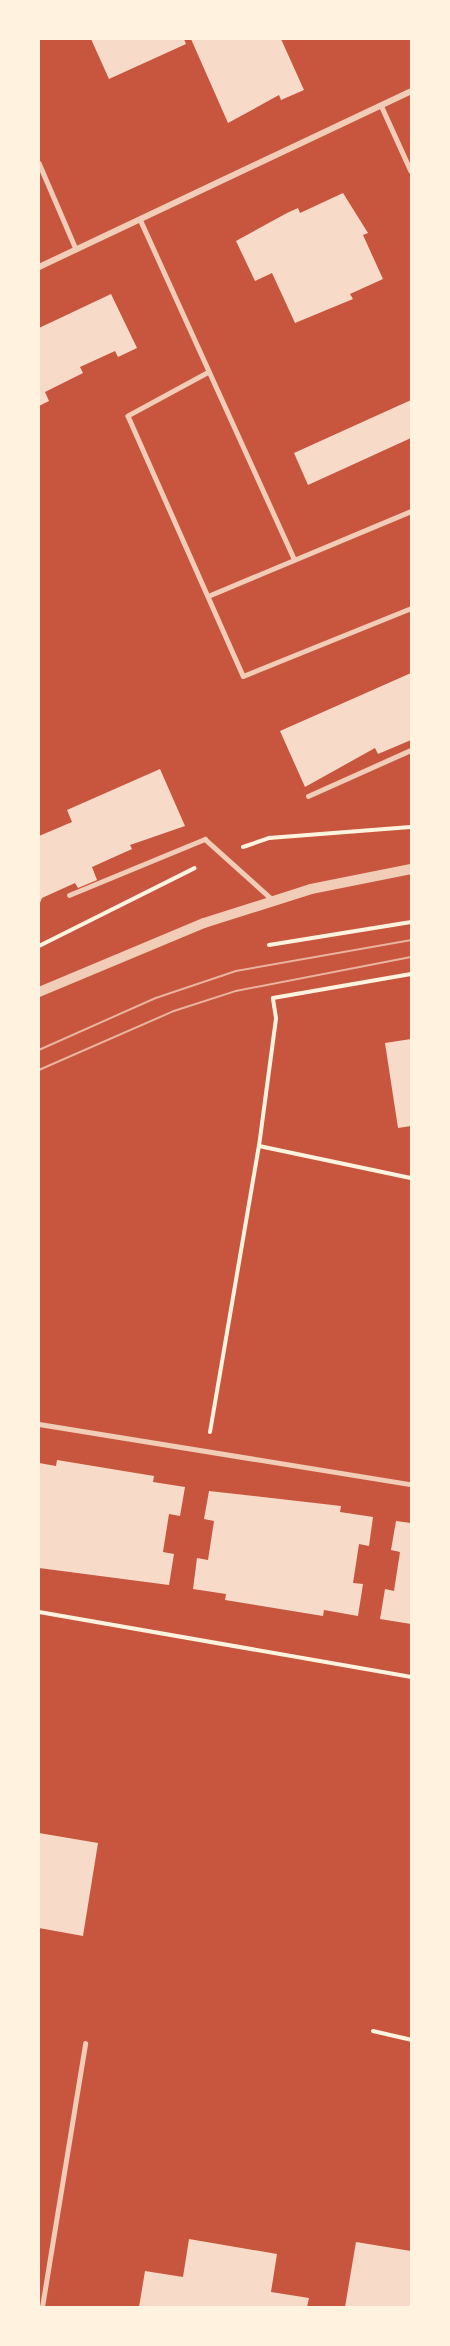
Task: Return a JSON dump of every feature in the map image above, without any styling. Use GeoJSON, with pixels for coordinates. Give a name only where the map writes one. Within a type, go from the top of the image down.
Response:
{"type":"FeatureCollection","features":[{"type":"Feature","properties":{"kind":"street"},"geometry":{"type":"LineString","coordinates":[[39,267],[411,91]]}},
{"type":"Feature","properties":{"kind":"street"},"geometry":{"type":"LineString","coordinates":[[39,992],[160,939],[273,900],[411,869]]}},
{"type":"Feature","properties":{"kind":"lane"},"geometry":{"type":"LineString","coordinates":[[381,105],[411,171]]}},
{"type":"Feature","properties":{"kind":"lane"},"geometry":{"type":"LineString","coordinates":[[39,163],[76,249]]}},
{"type":"Feature","properties":{"kind":"lane"},"geometry":{"type":"LineString","coordinates":[[140,219],[294,559]]}},
{"type":"Feature","properties":{"kind":"lane"},"geometry":{"type":"LineString","coordinates":[[209,372],[128,416],[243,676],[411,608]]}},
{"type":"Feature","properties":{"kind":"lane"},"geometry":{"type":"LineString","coordinates":[[208,596],[411,511]]}},
{"type":"Feature","properties":{"kind":"lane"},"geometry":{"type":"LineString","coordinates":[[308,796],[411,750]]}},
{"type":"Feature","properties":{"kind":"lane"},"geometry":{"type":"LineString","coordinates":[[69,896],[205,839],[273,900]]}},
{"type":"Feature","properties":{"kind":"lane"},"geometry":{"type":"LineString","coordinates":[[39,1424],[411,1484]]}},
{"type":"Feature","properties":{"kind":"lane"},"geometry":{"type":"LineString","coordinates":[[42,2307],[85,2043]]}},
{"type":"Feature","properties":{"kind":"path"},"geometry":{"type":"LineString","coordinates":[[269,945],[411,922]]}},
{"type":"Feature","properties":{"kind":"path"},"geometry":{"type":"LineString","coordinates":[[207,1452],[259,1146],[276,1018],[273,998],[411,974]]}},
{"type":"Feature","properties":{"kind":"path"},"geometry":{"type":"LineString","coordinates":[[259,1146],[411,1178]]}},
{"type":"Feature","properties":{"kind":"path"},"geometry":{"type":"LineString","coordinates":[[39,1612],[411,1677]]}},
{"type":"Feature","properties":{"kind":"path"},"geometry":{"type":"LineString","coordinates":[[373,2031],[411,2040]]}},
{"type":"Feature","properties":{"kind":"building"},"geometry":{"type":"Polygon","coordinates":[[[91,39],[184,39],[186,44],[109,79],[91,39]]]}},
{"type":"Feature","properties":{"kind":"building"},"geometry":{"type":"Polygon","coordinates":[[[191,39],[281,39],[304,90],[281,100],[279,95],[228,123],[191,39]]]}},
{"type":"Feature","properties":{"kind":"building"},"geometry":{"type":"Polygon","coordinates":[[[343,193],[368,233],[363,235],[383,279],[350,294],[353,299],[295,323],[272,273],[255,281],[236,241],[298,208],[300,213],[343,193]]]}},
{"type":"Feature","properties":{"kind":"building"},"geometry":{"type":"Polygon","coordinates":[[[111,294],[137,348],[118,357],[115,351],[80,367],[83,373],[45,392],[49,401],[39,406],[39,328],[111,294]]]}},
{"type":"Feature","properties":{"kind":"building"},"geometry":{"type":"Polygon","coordinates":[[[411,400],[411,438],[308,485],[294,453],[411,400]]]}},
{"type":"Feature","properties":{"kind":"building"},"geometry":{"type":"Polygon","coordinates":[[[411,673],[411,740],[378,754],[375,748],[305,787],[280,731],[411,673]]]}},
{"type":"Feature","properties":{"kind":"building"},"geometry":{"type":"Polygon","coordinates":[[[160,769],[185,826],[130,845],[132,849],[92,867],[97,880],[78,888],[75,883],[42,898],[39,905],[39,836],[72,822],[67,810],[160,769]]]}},
{"type":"Feature","properties":{"kind":"building"},"geometry":{"type":"Polygon","coordinates":[[[411,1039],[411,1126],[398,1128],[385,1043],[411,1039]]]}},
{"type":"Feature","properties":{"kind":"building"},"geometry":{"type":"Polygon","coordinates":[[[57,1460],[154,1476],[153,1482],[185,1487],[180,1516],[169,1514],[163,1552],[174,1554],[169,1585],[39,1568],[39,1463],[56,1466],[57,1460]]]}},
{"type":"Feature","properties":{"kind":"building"},"geometry":{"type":"Polygon","coordinates":[[[209,1491],[341,1506],[340,1512],[373,1517],[369,1546],[359,1544],[353,1583],[363,1584],[358,1616],[324,1610],[323,1616],[225,1600],[226,1594],[193,1589],[197,1558],[208,1560],[214,1521],[204,1519],[209,1491]]]}},
{"type":"Feature","properties":{"kind":"building"},"geometry":{"type":"Polygon","coordinates":[[[396,1521],[411,1523],[411,1624],[380,1619],[385,1589],[394,1591],[400,1552],[391,1550],[396,1521]]]}},
{"type":"Feature","properties":{"kind":"building"},"geometry":{"type":"Polygon","coordinates":[[[39,1833],[98,1843],[83,1936],[39,1928],[39,1833]]]}},
{"type":"Feature","properties":{"kind":"building"},"geometry":{"type":"Polygon","coordinates":[[[189,2239],[277,2254],[271,2292],[309,2298],[307,2307],[139,2307],[145,2271],[183,2277],[189,2239]]]}},
{"type":"Feature","properties":{"kind":"building"},"geometry":{"type":"Polygon","coordinates":[[[356,2242],[411,2251],[411,2307],[345,2307],[356,2242]]]}},
{"type":"Feature","properties":{"kind":"tram line"},"geometry":{"type":"LineString","coordinates":[[39,1050],[156,998],[236,971],[411,940]]}},
{"type":"Feature","properties":{"kind":"tram line"},"geometry":{"type":"LineString","coordinates":[[39,1070],[174,1011],[236,991],[411,957]]}}]}
